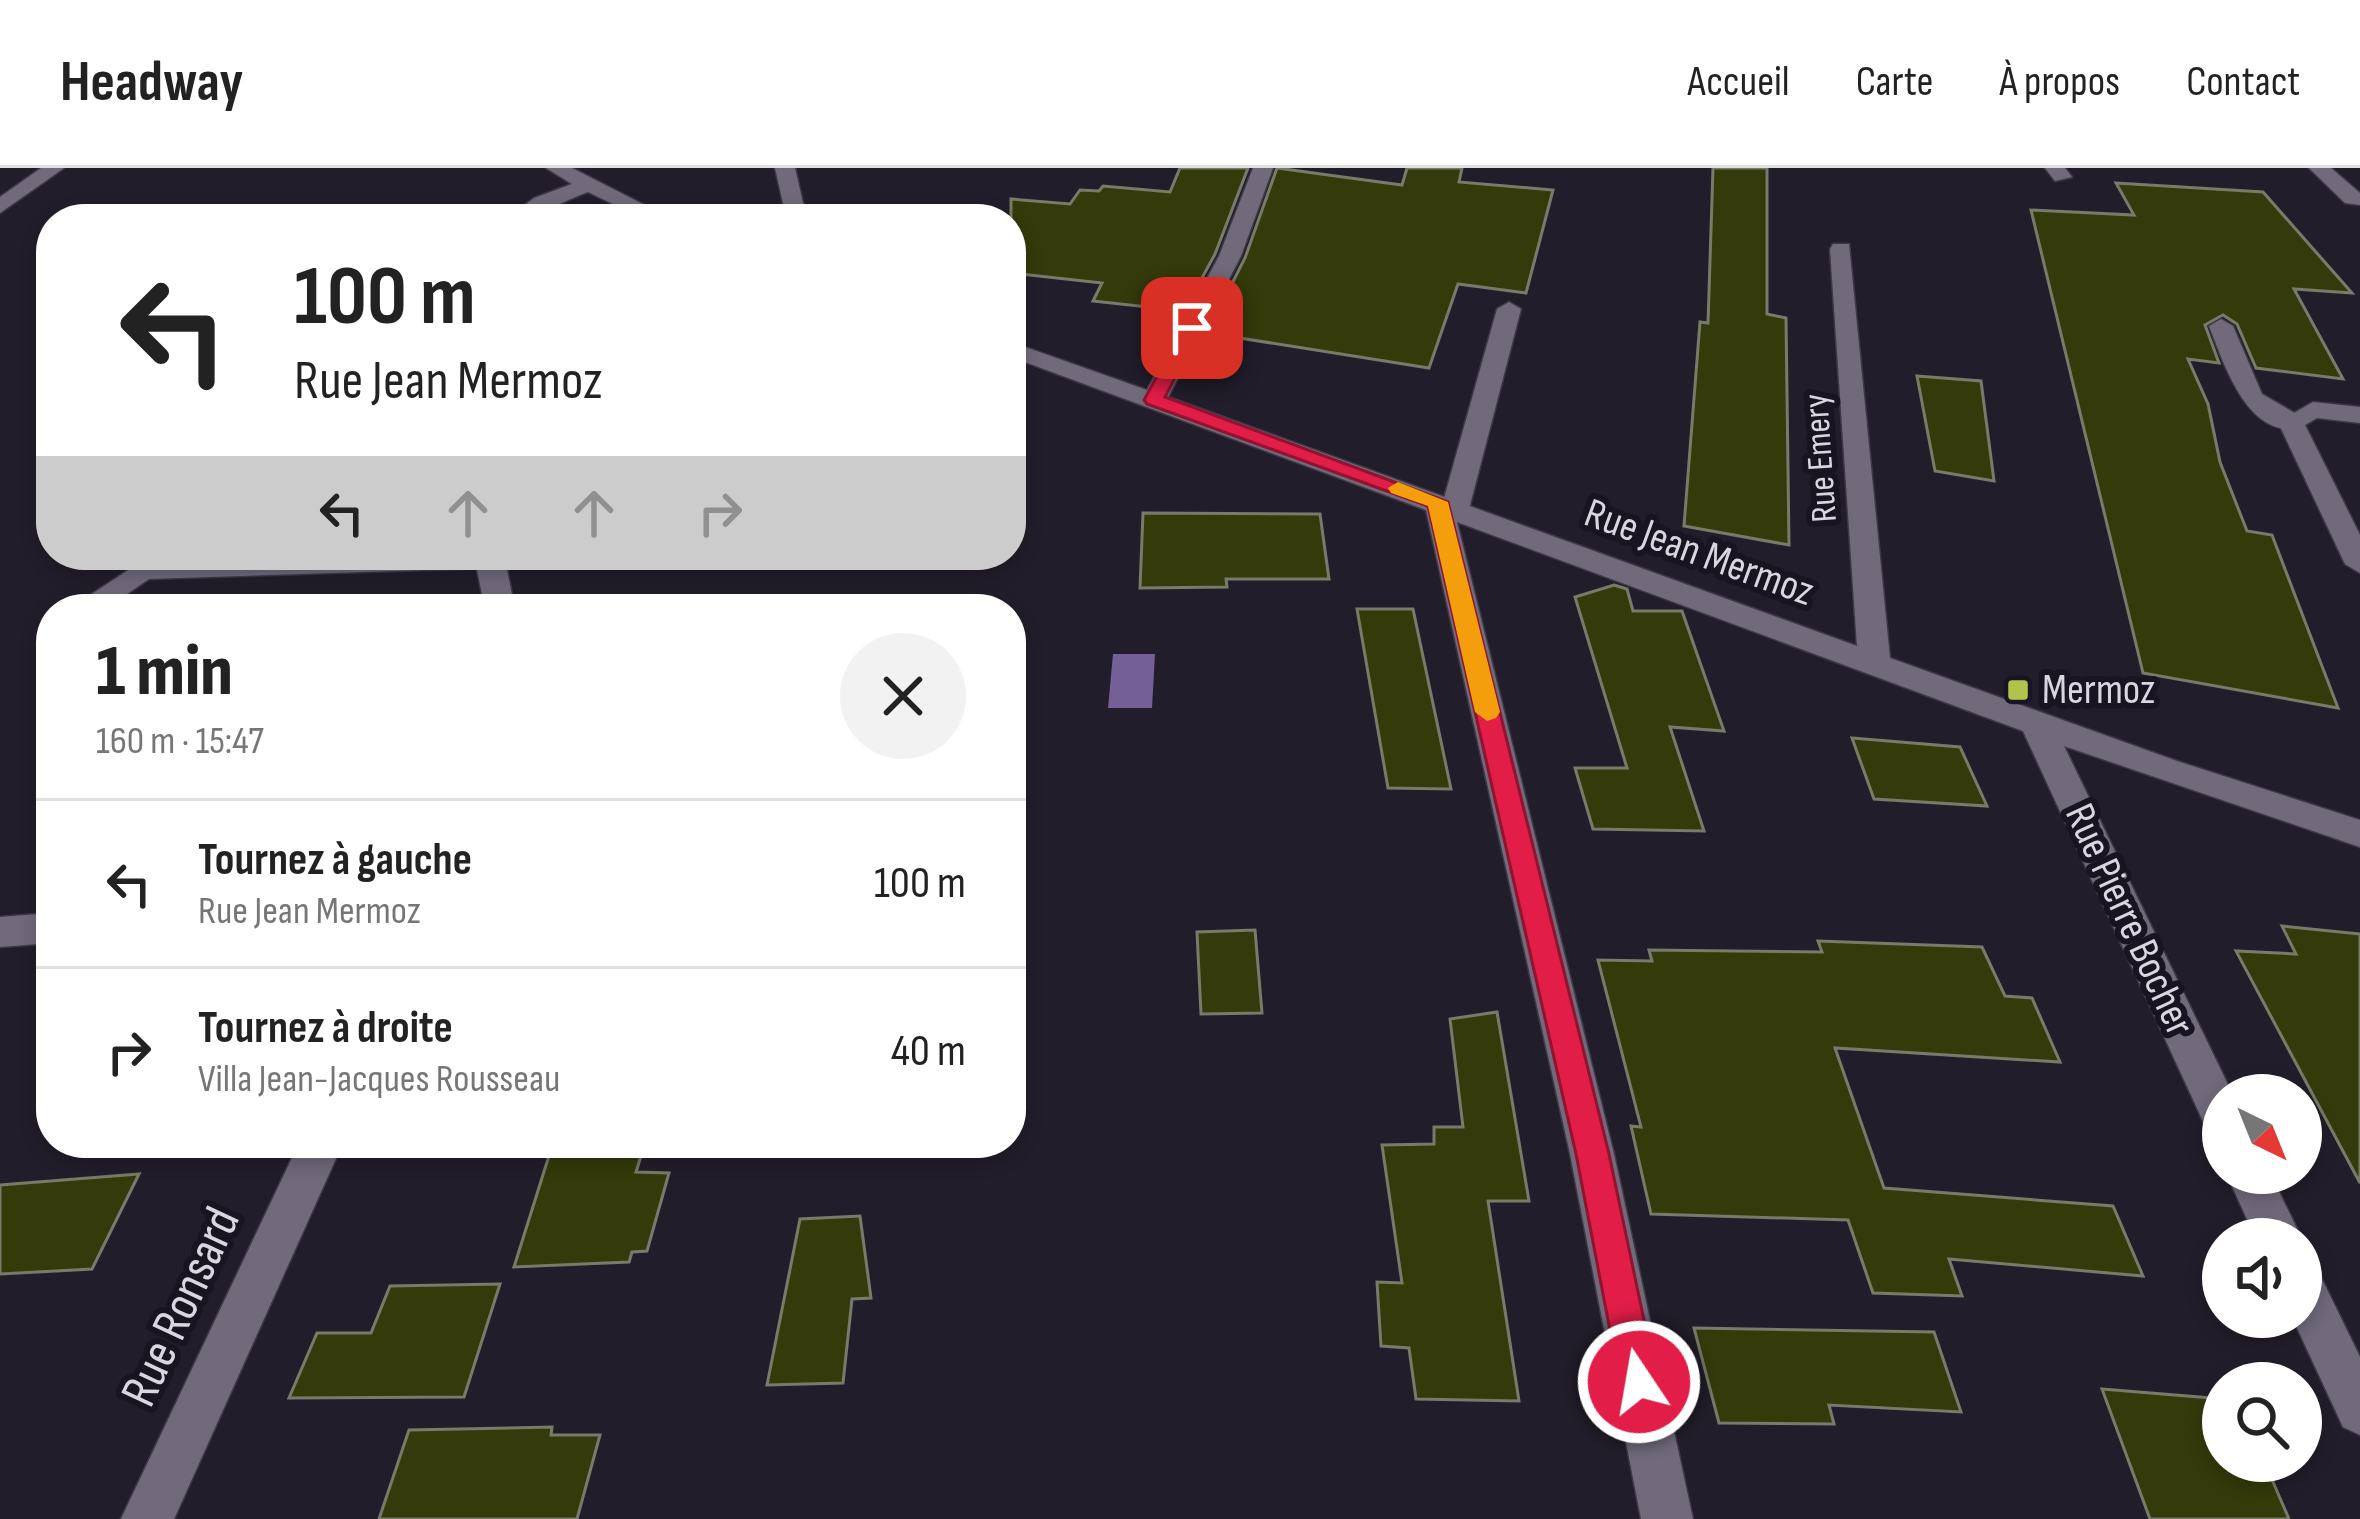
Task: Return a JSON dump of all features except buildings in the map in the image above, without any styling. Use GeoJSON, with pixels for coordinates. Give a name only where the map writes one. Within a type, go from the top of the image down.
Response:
{"type":"FeatureCollection","features":[{"type":"Feature","properties":{"kind":"street"},"geometry":{"type":"LineString","coordinates":[[0,207],[54,168]]}},
{"type":"Feature","properties":{"kind":"street"},"geometry":{"type":"LineString","coordinates":[[556,168],[631,204]]}},
{"type":"Feature","properties":{"kind":"street"},"geometry":{"type":"LineString","coordinates":[[785,168],[790,204]]}},
{"type":"Feature","properties":{"kind":"street"},"geometry":{"type":"LineString","coordinates":[[1154,400],[1231,256],[1263,168]]}},
{"type":"Feature","properties":{"kind":"street"},"geometry":{"type":"LineString","coordinates":[[2320,168],[2352,199],[2360,199]]}},
{"type":"Feature","properties":{"kind":"street"},"geometry":{"type":"LineString","coordinates":[[539,204],[590,184]]}},
{"type":"Feature","properties":{"kind":"street","name":"Rue Emery"},"geometry":{"type":"LineString","coordinates":[[1841,249],[1874,661]]}},
{"type":"Feature","properties":{"kind":"street"},"geometry":{"type":"LineString","coordinates":[[1509,309],[1446,506],[1592,1154],[1667,1519]]}},
{"type":"Feature","properties":{"kind":"street"},"geometry":{"type":"LineString","coordinates":[[2221,326],[2251,398],[2290,422],[2360,564]]}},
{"type":"Feature","properties":{"kind":"street","name":"Rue Jean Mermoz"},"geometry":{"type":"LineString","coordinates":[[1026,354],[2035,721],[2360,834]]}},
{"type":"Feature","properties":{"kind":"street"},"geometry":{"type":"LineString","coordinates":[[2290,422],[2313,410],[2360,415]]}},
{"type":"Feature","properties":{"kind":"street"},"geometry":{"type":"LineString","coordinates":[[106,594],[142,570]]}},
{"type":"Feature","properties":{"kind":"street","name":"Rue Pierre Bocher"},"geometry":{"type":"LineString","coordinates":[[2035,721],[2202,1075]]}},
{"type":"Feature","properties":{"kind":"street"},"geometry":{"type":"LineString","coordinates":[[0,932],[36,929]]}},
{"type":"Feature","properties":{"kind":"street","name":"Rue Ronsard"},"geometry":{"type":"LineString","coordinates":[[147,1519],[314,1158]]}},
{"type":"Feature","properties":{"kind":"street"},"geometry":{"type":"LineString","coordinates":[[2322,1330],[2360,1411]]}},
{"type":"Feature","properties":{"kind":"shaded area"},"geometry":{"type":"Polygon","coordinates":[[[1113,654],[1155,654],[1152,708],[1108,708],[1113,654]]]}},
{"type":"Feature","properties":{"kind":"slow traffic"},"geometry":{"type":"LineString","coordinates":[[1398,488],[1438,502],[1487,712]]}},
{"type":"Feature","properties":{"kind":"place","name":"Mermoz"},"geometry":{"type":"Point","coordinates":[2018,690]}},
{"type":"Feature","properties":{"kind":"route"},"geometry":{"type":"LineString","coordinates":[[1192,328],[1154,400],[1438,502],[1592,1154],[1639,1382]]}}]}
